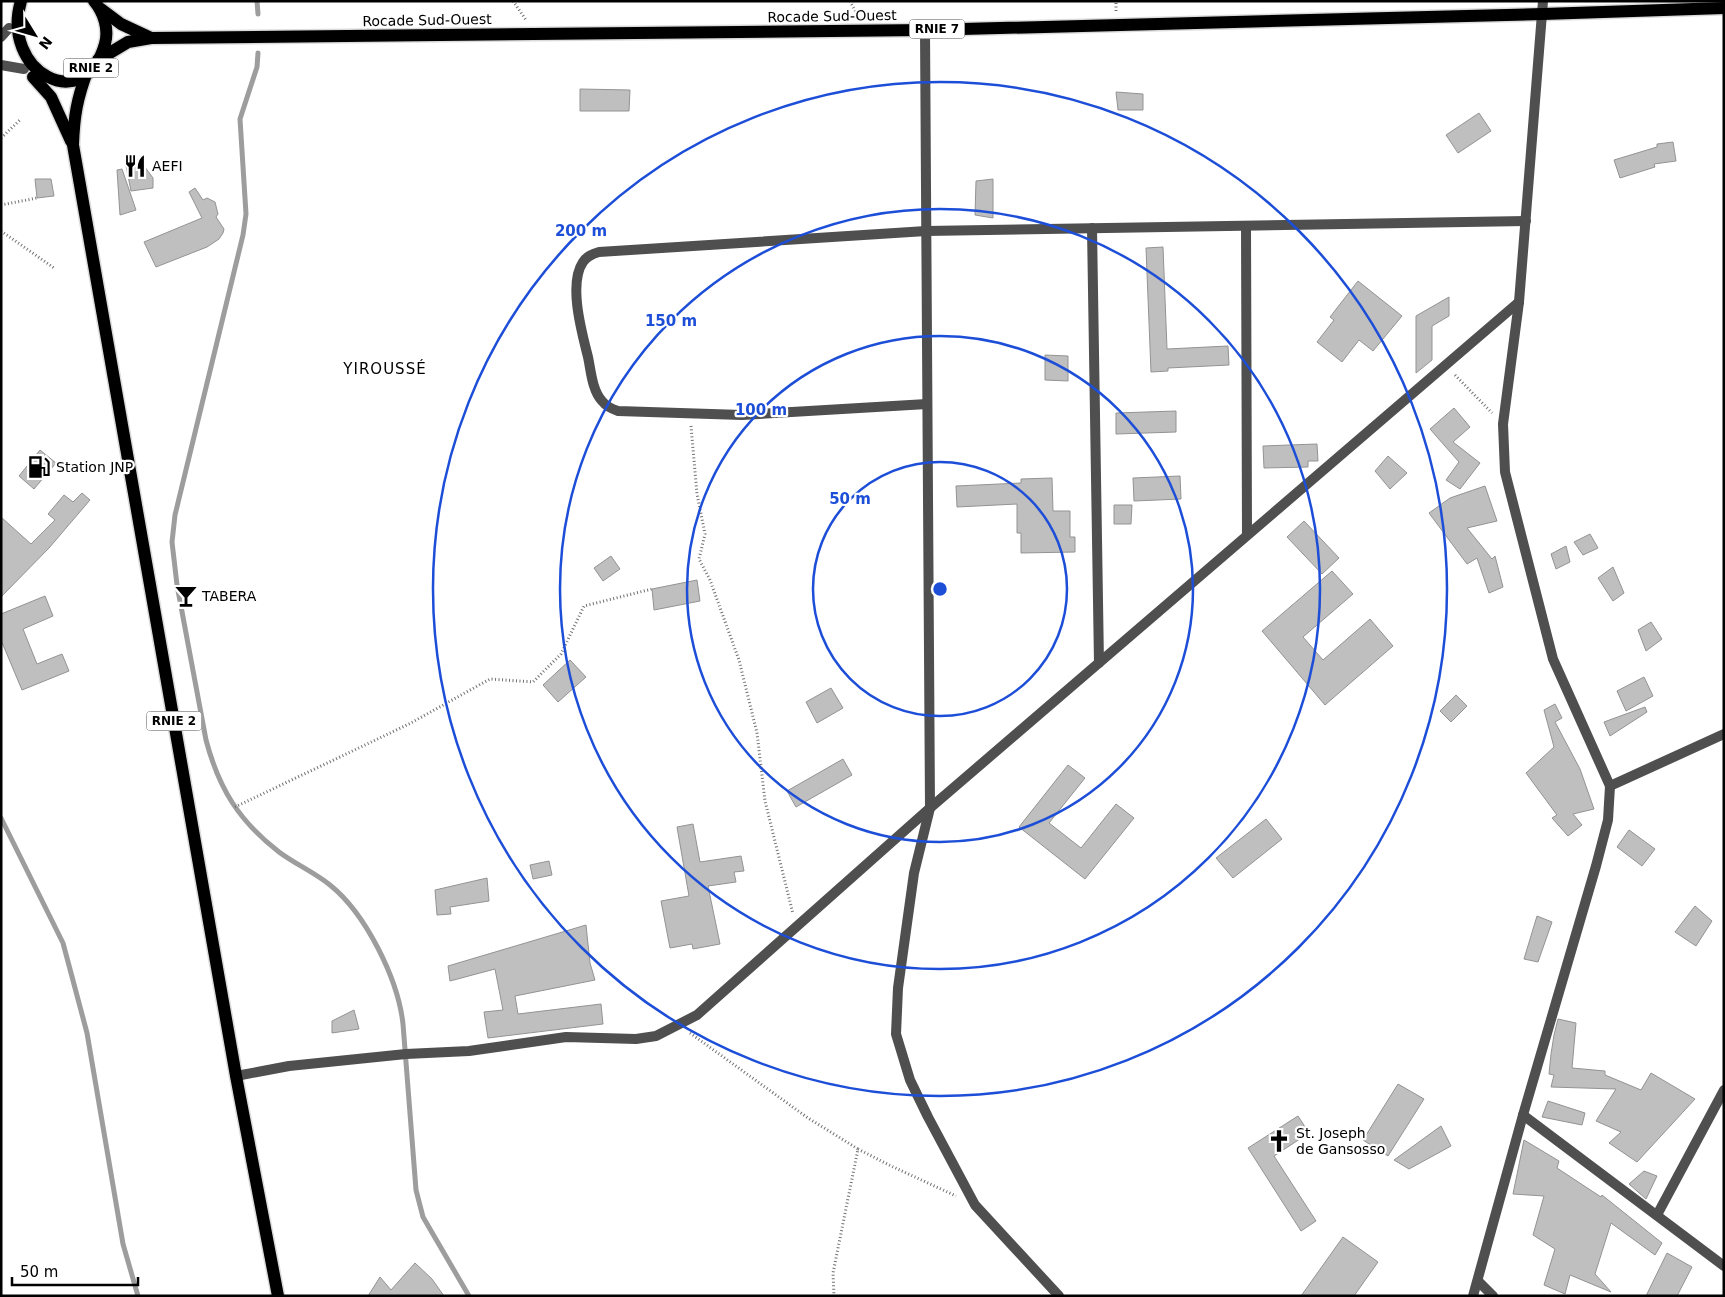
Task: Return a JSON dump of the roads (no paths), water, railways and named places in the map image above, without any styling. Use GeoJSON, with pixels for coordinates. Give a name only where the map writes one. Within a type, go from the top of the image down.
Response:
{"type":"FeatureCollection","features":[{"type":"Feature","properties":{"kind":"main road","name":"RNIE 2"},"geometry":{"type":"LineString","coordinates":[[21,1],[13,13],[5,32],[15,57],[51,97],[73,145]]}},
{"type":"Feature","properties":{"kind":"main road","name":"RNIE 2"},"geometry":{"type":"LineString","coordinates":[[28,72],[37,78],[52,82],[67,81],[82,76],[87,72],[102,54],[106,39],[106,24],[97,5]]}},
{"type":"Feature","properties":{"kind":"main road","name":"Rocade Sud-Ouest"},"geometry":{"type":"LineString","coordinates":[[97,5],[121,24],[151,38]]}},
{"type":"Feature","properties":{"kind":"main road","name":"Rocade Sud-Ouest"},"geometry":{"type":"LineString","coordinates":[[98,60],[128,42],[151,38],[925,30],[1543,8],[1724,8]]}},
{"type":"Feature","properties":{"kind":"main road","name":"RNIE 2"},"geometry":{"type":"LineString","coordinates":[[87,72],[78,96],[74,116],[73,145],[236,1076],[278,1296]]}},
{"type":"Feature","properties":{"kind":"street"},"geometry":{"type":"LineString","coordinates":[[1474,1296],[1523,1114],[1596,866],[1608,820],[1610,786],[1553,659],[1505,472],[1503,424],[1519,302],[1543,8]]}},
{"type":"Feature","properties":{"kind":"street"},"geometry":{"type":"LineString","coordinates":[[925,30],[930,808],[914,873],[898,988],[896,1034],[910,1080],[975,1205],[1058,1296]]}},
{"type":"Feature","properties":{"kind":"street"},"geometry":{"type":"LineString","coordinates":[[1,65],[28,72]]}},
{"type":"Feature","properties":{"kind":"street"},"geometry":{"type":"LineString","coordinates":[[927,404],[742,414],[618,411],[601,400],[594,387],[578,313],[577,286],[578,274],[582,263],[589,256],[599,252],[926,231],[1526,221]]}},
{"type":"Feature","properties":{"kind":"street"},"geometry":{"type":"LineString","coordinates":[[1246,226],[1247,536]]}},
{"type":"Feature","properties":{"kind":"street"},"geometry":{"type":"LineString","coordinates":[[1092,228],[1099,663]]}},
{"type":"Feature","properties":{"kind":"street"},"geometry":{"type":"LineString","coordinates":[[236,1076],[289,1066],[406,1054],[469,1051],[566,1037],[636,1039],[656,1036],[697,1015],[930,808],[1519,302]]}},
{"type":"Feature","properties":{"kind":"street"},"geometry":{"type":"LineString","coordinates":[[1610,786],[1724,734]]}},
{"type":"Feature","properties":{"kind":"street"},"geometry":{"type":"LineString","coordinates":[[1657,1215],[1724,1090]]}},
{"type":"Feature","properties":{"kind":"street"},"geometry":{"type":"LineString","coordinates":[[1523,1114],[1724,1266]]}},
{"type":"Feature","properties":{"kind":"street"},"geometry":{"type":"LineString","coordinates":[[1478,1281],[1493,1296]]}},
{"type":"Feature","properties":{"kind":"waterway"},"geometry":{"type":"LineString","coordinates":[[257,1],[258,14]]}},
{"type":"Feature","properties":{"kind":"waterway"},"geometry":{"type":"LineString","coordinates":[[258,53],[257,67],[240,119],[246,214],[243,235],[175,515],[172,542],[177,585],[206,740],[211,758],[224,789],[242,816],[265,840],[279,852],[324,880],[343,897],[368,930],[395,987],[403,1024],[416,1190],[423,1217],[469,1296]]}},
{"type":"Feature","properties":{"kind":"waterway"},"geometry":{"type":"LineString","coordinates":[[1,818],[63,943],[87,1033],[123,1244],[138,1296]]}},
{"type":"Feature","properties":{"kind":"place","name":"AEFI"},"geometry":{"type":"Point","coordinates":[135,166]}},
{"type":"Feature","properties":{"kind":"place","name":"Station JNP"},"geometry":{"type":"Point","coordinates":[39,467]}},
{"type":"Feature","properties":{"kind":"place","name":"TABERA"},"geometry":{"type":"Point","coordinates":[186,596]}},
{"type":"Feature","properties":{"kind":"place","name":"St. Joseph de Gansosso"},"geometry":{"type":"Point","coordinates":[1279,1141]}},
{"type":"Feature","properties":{"kind":"district","name":"YIROUSSÉ"},"geometry":{"type":"Point","coordinates":[385,369]}}]}
